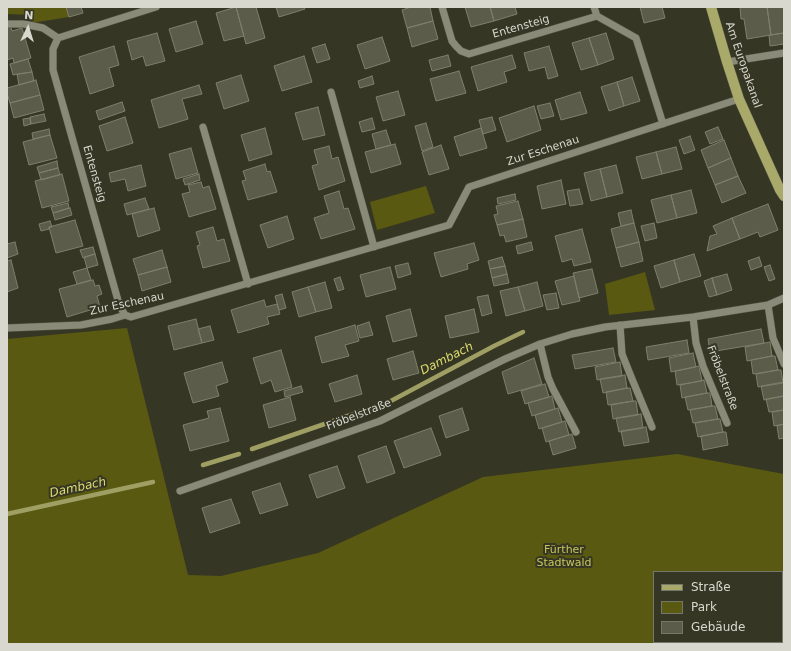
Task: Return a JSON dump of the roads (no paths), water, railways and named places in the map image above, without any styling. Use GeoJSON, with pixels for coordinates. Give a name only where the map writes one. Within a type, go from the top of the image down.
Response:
{"type":"FeatureCollection","features":[{"type":"Feature","properties":{"kind":"main road","name":"Am Europakanal"},"geometry":{"type":"LineString","coordinates":[[711,7],[727,62],[740,99],[783,192]]}},
{"type":"Feature","properties":{"kind":"street"},"geometry":{"type":"LineString","coordinates":[[7,24],[24,24],[43,28],[58,38],[156,7]]}},
{"type":"Feature","properties":{"kind":"street","name":"Entensteig"},"geometry":{"type":"LineString","coordinates":[[442,7],[452,41],[461,51],[469,54],[597,16]]}},
{"type":"Feature","properties":{"kind":"street"},"geometry":{"type":"LineString","coordinates":[[594,7],[597,16],[636,38],[663,124]]}},
{"type":"Feature","properties":{"kind":"street","name":"Entensteig"},"geometry":{"type":"LineString","coordinates":[[58,38],[53,49],[53,70],[119,304],[125,315]]}},
{"type":"Feature","properties":{"kind":"street"},"geometry":{"type":"LineString","coordinates":[[727,62],[784,53]]}},
{"type":"Feature","properties":{"kind":"street"},"geometry":{"type":"LineString","coordinates":[[331,92],[374,247]]}},
{"type":"Feature","properties":{"kind":"street","name":"Zur Eschenau"},"geometry":{"type":"LineString","coordinates":[[7,328],[81,325],[125,315],[131,317],[138,316],[449,225],[469,187],[740,99]]}},
{"type":"Feature","properties":{"kind":"street"},"geometry":{"type":"LineString","coordinates":[[203,128],[248,284]]}},
{"type":"Feature","properties":{"kind":"street","name":"Fröbelstraße"},"geometry":{"type":"LineString","coordinates":[[180,491],[380,421],[505,359],[540,344],[572,334],[605,327],[693,317],[768,305],[784,298]]}},
{"type":"Feature","properties":{"kind":"street"},"geometry":{"type":"LineString","coordinates":[[768,305],[773,338],[784,364]]}},
{"type":"Feature","properties":{"kind":"street","name":"Fröbelstraße"},"geometry":{"type":"LineString","coordinates":[[693,317],[696,344],[703,366],[727,423]]}},
{"type":"Feature","properties":{"kind":"street"},"geometry":{"type":"LineString","coordinates":[[620,325],[622,354],[652,427]]}},
{"type":"Feature","properties":{"kind":"street"},"geometry":{"type":"LineString","coordinates":[[540,344],[548,377],[576,432]]}},
{"type":"Feature","properties":{"kind":"waterway","name":"Dambach"},"geometry":{"type":"LineString","coordinates":[[381,404],[389,402],[523,332]]}},
{"type":"Feature","properties":{"kind":"waterway","name":"Dambach"},"geometry":{"type":"LineString","coordinates":[[252,449],[368,409]]}},
{"type":"Feature","properties":{"kind":"waterway","name":"Dambach"},"geometry":{"type":"LineString","coordinates":[[203,465],[239,454]]}},
{"type":"Feature","properties":{"kind":"waterway","name":"Dambach"},"geometry":{"type":"LineString","coordinates":[[7,514],[153,482]]}},
{"type":"Feature","properties":{"kind":"park label","name":"Fürther Stadtwald"},"geometry":{"type":"Point","coordinates":[564,556]}}]}
